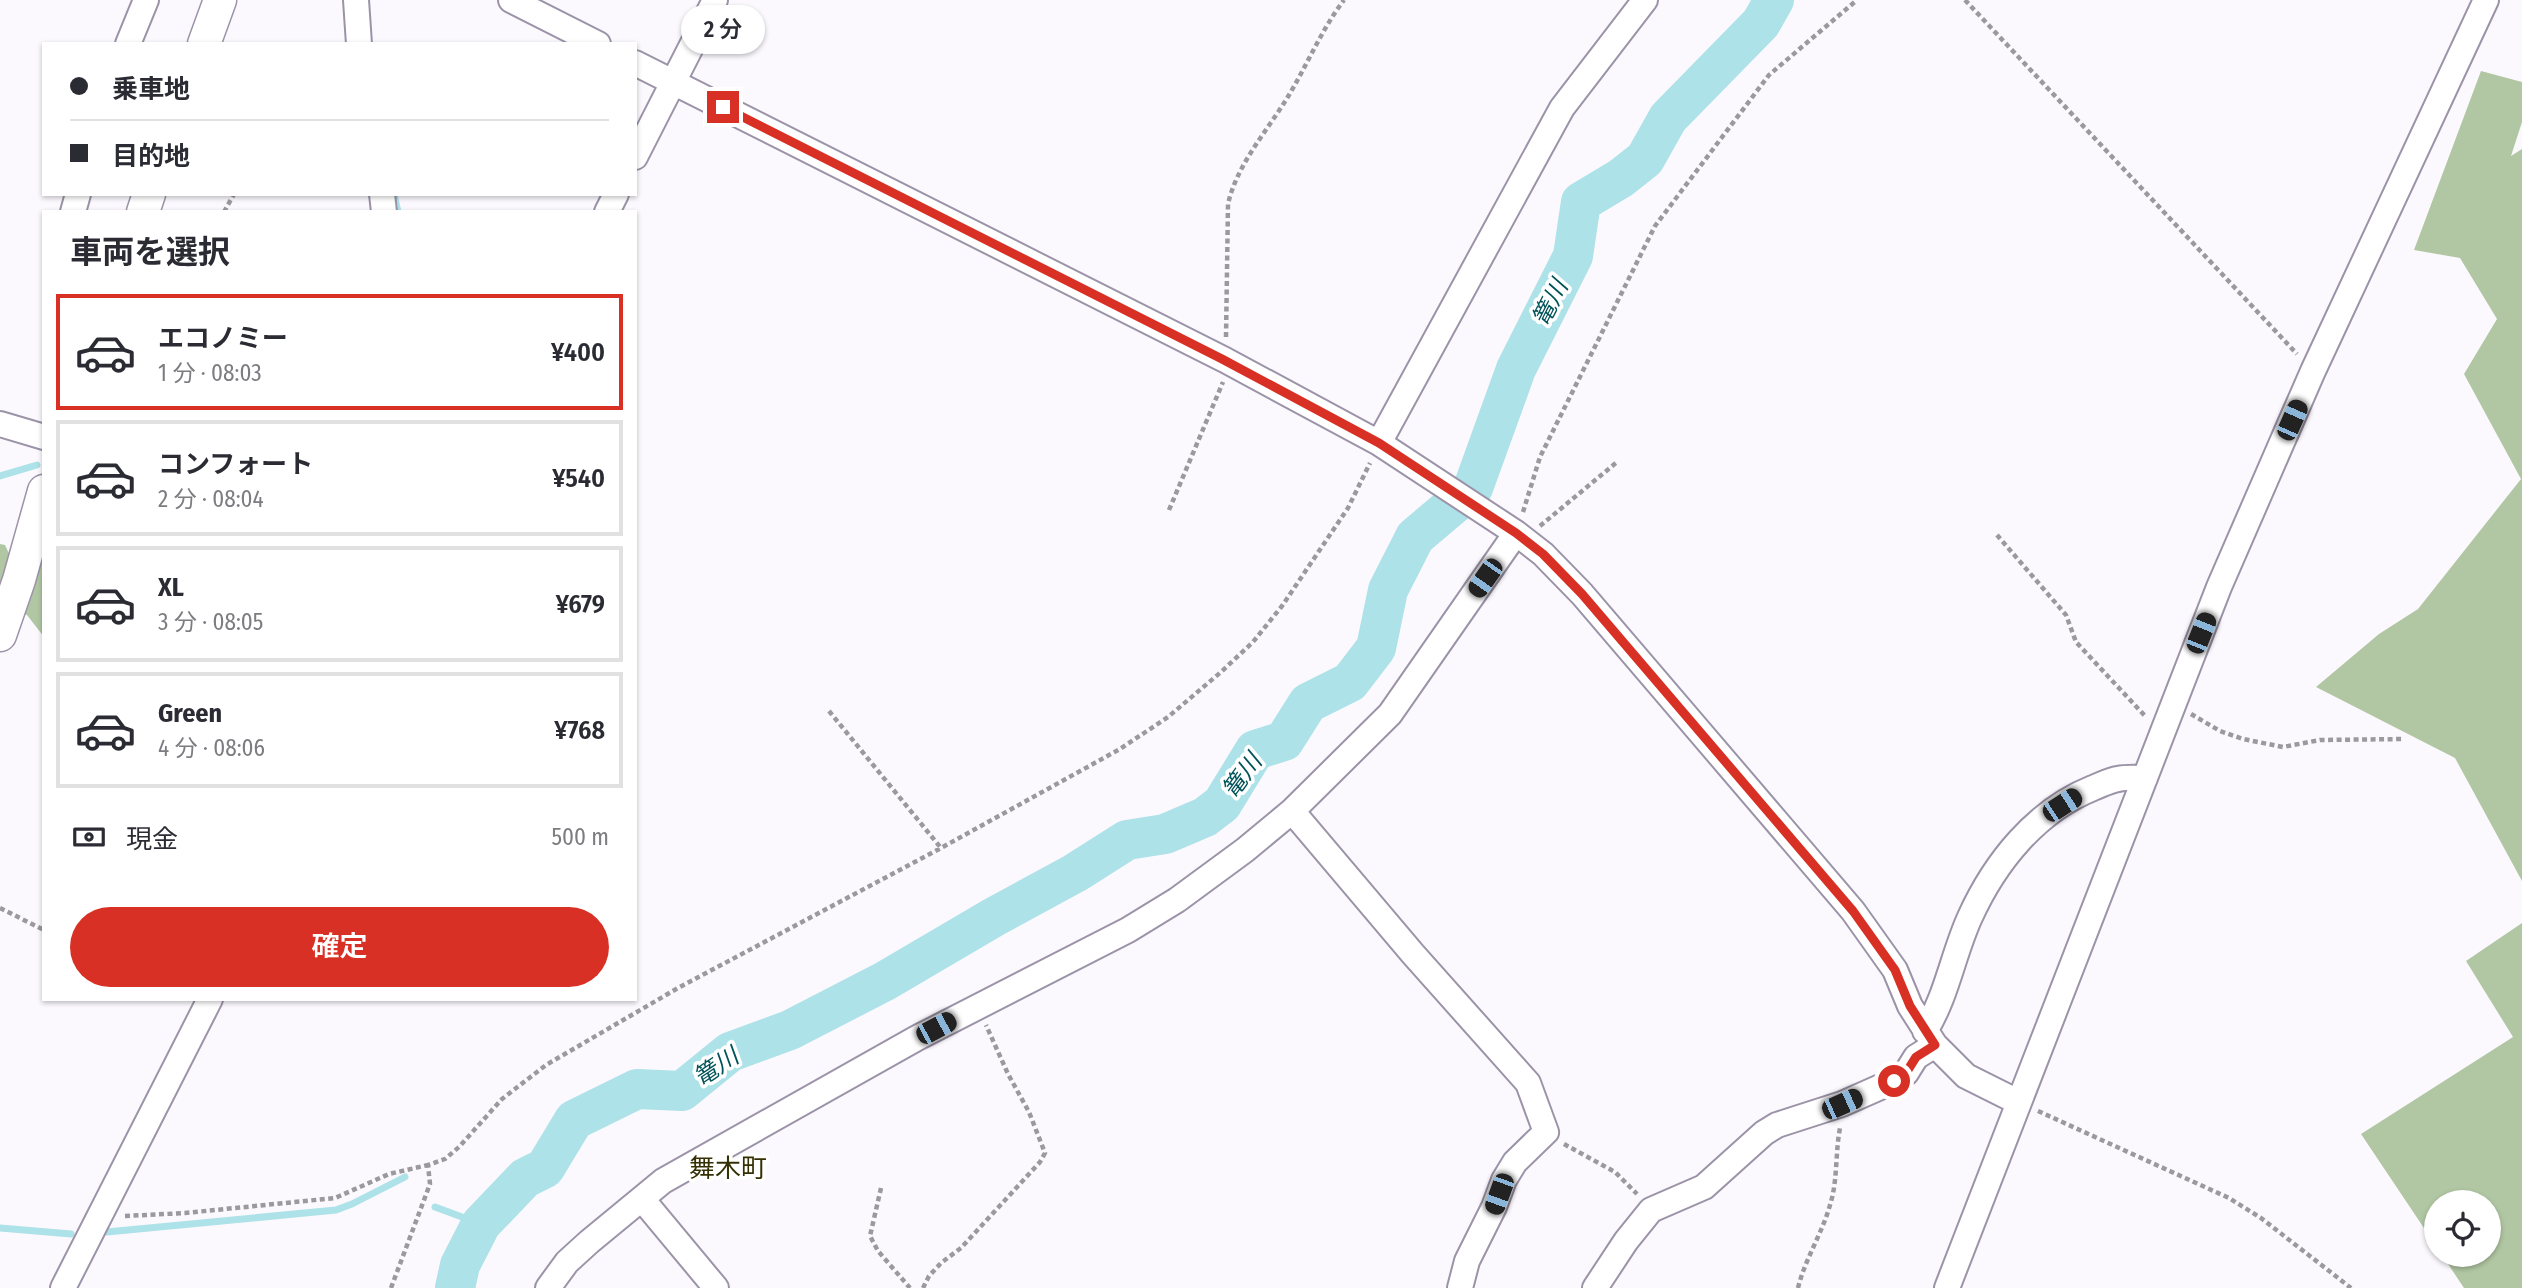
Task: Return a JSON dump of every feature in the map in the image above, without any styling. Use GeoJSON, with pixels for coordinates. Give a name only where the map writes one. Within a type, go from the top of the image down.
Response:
{"type":"FeatureCollection","features":[{"type":"Feature","properties":{"kind":"main road"},"geometry":{"type":"LineString","coordinates":[[205,42],[220,0]]}},
{"type":"Feature","properties":{"kind":"main road"},"geometry":{"type":"LineString","coordinates":[[0,635],[42,498]]}},
{"type":"Feature","properties":{"kind":"street"},"geometry":{"type":"LineString","coordinates":[[129,42],[146,0]]}},
{"type":"Feature","properties":{"kind":"street"},"geometry":{"type":"LineString","coordinates":[[356,0],[359,42]]}},
{"type":"Feature","properties":{"kind":"street"},"geometry":{"type":"LineString","coordinates":[[511,0],[594,42]]}},
{"type":"Feature","properties":{"kind":"street"},"geometry":{"type":"LineString","coordinates":[[637,153],[715,0]]}},
{"type":"Feature","properties":{"kind":"street"},"geometry":{"type":"LineString","coordinates":[[1383,447],[1562,108],[1646,0]]}},
{"type":"Feature","properties":{"kind":"street"},"geometry":{"type":"LineString","coordinates":[[1947,1288],[2219,587],[2313,371],[2486,0]]}},
{"type":"Feature","properties":{"kind":"street"},"geometry":{"type":"LineString","coordinates":[[637,64],[1227,361],[1383,447],[1522,537],[1582,594],[1853,911],[1895,970],[1910,1006],[1930,1038],[1966,1076],[2018,1102]]}},
{"type":"Feature","properties":{"kind":"street"},"geometry":{"type":"LineString","coordinates":[[0,424],[42,437]]}},
{"type":"Feature","properties":{"kind":"street"},"geometry":{"type":"LineString","coordinates":[[548,1288],[568,1262],[663,1181],[917,1038],[1128,930],[1177,900],[1292,811],[1390,714],[1522,537]]}},
{"type":"Feature","properties":{"kind":"street"},"geometry":{"type":"LineString","coordinates":[[1595,1288],[1626,1241],[1651,1210],[1704,1187],[1770,1129],[1842,1104],[1906,1073],[1930,1038],[1969,919],[1988,882],[2023,836],[2045,815],[2079,794],[2116,779],[2145,778]]}},
{"type":"Feature","properties":{"kind":"street"},"geometry":{"type":"LineString","coordinates":[[1292,811],[1413,954],[1528,1083],[1546,1132],[1515,1162],[1504,1180],[1494,1207],[1467,1261],[1460,1288]]}},
{"type":"Feature","properties":{"kind":"street"},"geometry":{"type":"LineString","coordinates":[[62,1288],[209,1001]]}},
{"type":"Feature","properties":{"kind":"street"},"geometry":{"type":"LineString","coordinates":[[642,1199],[716,1288]]}},
{"type":"Feature","properties":{"kind":"path"},"geometry":{"type":"LineString","coordinates":[[1169,510],[1227,361],[1228,204],[1231,188],[1344,0]]}},
{"type":"Feature","properties":{"kind":"path"},"geometry":{"type":"LineString","coordinates":[[1522,537],[1539,457],[1655,226],[1769,75],[1857,0]]}},
{"type":"Feature","properties":{"kind":"path"},"geometry":{"type":"LineString","coordinates":[[1965,0],[2313,371]]}},
{"type":"Feature","properties":{"kind":"path"},"geometry":{"type":"LineString","coordinates":[[100,1214],[152,1216],[335,1198],[389,1174],[445,1159],[502,1099],[546,1065],[678,988],[1121,749],[1168,717],[1253,642],[1318,555],[1383,447]]}},
{"type":"Feature","properties":{"kind":"path"},"geometry":{"type":"LineString","coordinates":[[1522,537],[1617,462]]}},
{"type":"Feature","properties":{"kind":"path"},"geometry":{"type":"LineString","coordinates":[[1997,535],[2066,615],[2076,642],[2142,715],[2165,726]]}},
{"type":"Feature","properties":{"kind":"path"},"geometry":{"type":"LineString","coordinates":[[2174,702],[2220,731],[2283,747],[2320,740],[2403,739]]}},
{"type":"Feature","properties":{"kind":"path"},"geometry":{"type":"LineString","coordinates":[[829,711],[941,848]]}},
{"type":"Feature","properties":{"kind":"path"},"geometry":{"type":"LineString","coordinates":[[0,908],[42,929]]}},
{"type":"Feature","properties":{"kind":"path"},"geometry":{"type":"LineString","coordinates":[[923,1288],[929,1276],[961,1248],[1040,1162],[1045,1153],[1029,1112],[1008,1074],[978,1006]]}},
{"type":"Feature","properties":{"kind":"path"},"geometry":{"type":"LineString","coordinates":[[2018,1102],[2229,1198],[2261,1218],[2351,1288]]}},
{"type":"Feature","properties":{"kind":"path"},"geometry":{"type":"LineString","coordinates":[[1798,1288],[1831,1204],[1842,1104]]}},
{"type":"Feature","properties":{"kind":"path"},"geometry":{"type":"LineString","coordinates":[[1546,1132],[1615,1172],[1651,1210]]}},
{"type":"Feature","properties":{"kind":"path"},"geometry":{"type":"LineString","coordinates":[[391,1288],[430,1184],[428,1165]]}},
{"type":"Feature","properties":{"kind":"path"},"geometry":{"type":"LineString","coordinates":[[881,1188],[870,1236],[878,1251],[910,1288]]}},
{"type":"Feature","properties":{"kind":"green space"},"geometry":{"type":"Polygon","coordinates":[[[2481,71],[2522,82],[2522,122],[2511,156],[2522,149],[2522,881],[2455,758],[2316,687],[2379,634],[2418,609],[2521,479],[2464,374],[2497,319],[2460,258],[2414,250],[2481,71]]]}},
{"type":"Feature","properties":{"kind":"green space"},"geometry":{"type":"Polygon","coordinates":[[[0,544],[5,545],[13,562],[38,574],[42,560],[42,634],[27,615],[4,606],[0,618],[0,544]]]}},
{"type":"Feature","properties":{"kind":"green space"},"geometry":{"type":"Polygon","coordinates":[[[2522,923],[2522,1288],[2464,1288],[2450,1267],[2501,1267],[2501,1190],[2424,1190],[2424,1228],[2361,1134],[2513,1037],[2466,961],[2522,923]]]}},
{"type":"Feature","properties":{"kind":"waterway","name":"篭川"},"geometry":{"type":"LineString","coordinates":[[455,1288],[460,1265],[481,1224],[525,1178],[545,1168],[574,1120],[637,1089],[682,1091],[730,1052],[790,1030],[885,981],[1075,873],[1127,840],[1165,834],[1205,817],[1222,804],[1255,750],[1284,741],[1308,703],[1350,682],[1376,648],[1388,590],[1415,537],[1473,488],[1516,369],[1573,256],[1581,202],[1621,178],[1645,159],[1668,118],[1761,23],[1774,0]]}},
{"type":"Feature","properties":{"kind":"waterway"},"geometry":{"type":"LineString","coordinates":[[394,196],[398,210]]}},
{"type":"Feature","properties":{"kind":"waterway"},"geometry":{"type":"LineString","coordinates":[[0,476],[37,465]]}},
{"type":"Feature","properties":{"kind":"waterway"},"geometry":{"type":"LineString","coordinates":[[107,1232],[336,1210],[405,1177]]}},
{"type":"Feature","properties":{"kind":"waterway"},"geometry":{"type":"LineString","coordinates":[[435,1207],[481,1224]]}},
{"type":"Feature","properties":{"kind":"waterway"},"geometry":{"type":"LineString","coordinates":[[0,1228],[71,1234]]}},
{"type":"Feature","properties":{"kind":"district","name":"舞木町"},"geometry":{"type":"Point","coordinates":[728,1168]}},
{"type":"Feature","properties":{"kind":"route"},"geometry":{"type":"LineString","coordinates":[[723,107],[1222,359],[1379,443],[1516,533],[1543,554],[1582,594],[1881,947],[1895,970],[1910,1006],[1935,1045],[1916,1057],[1906,1073],[1894,1081]]}}]}
